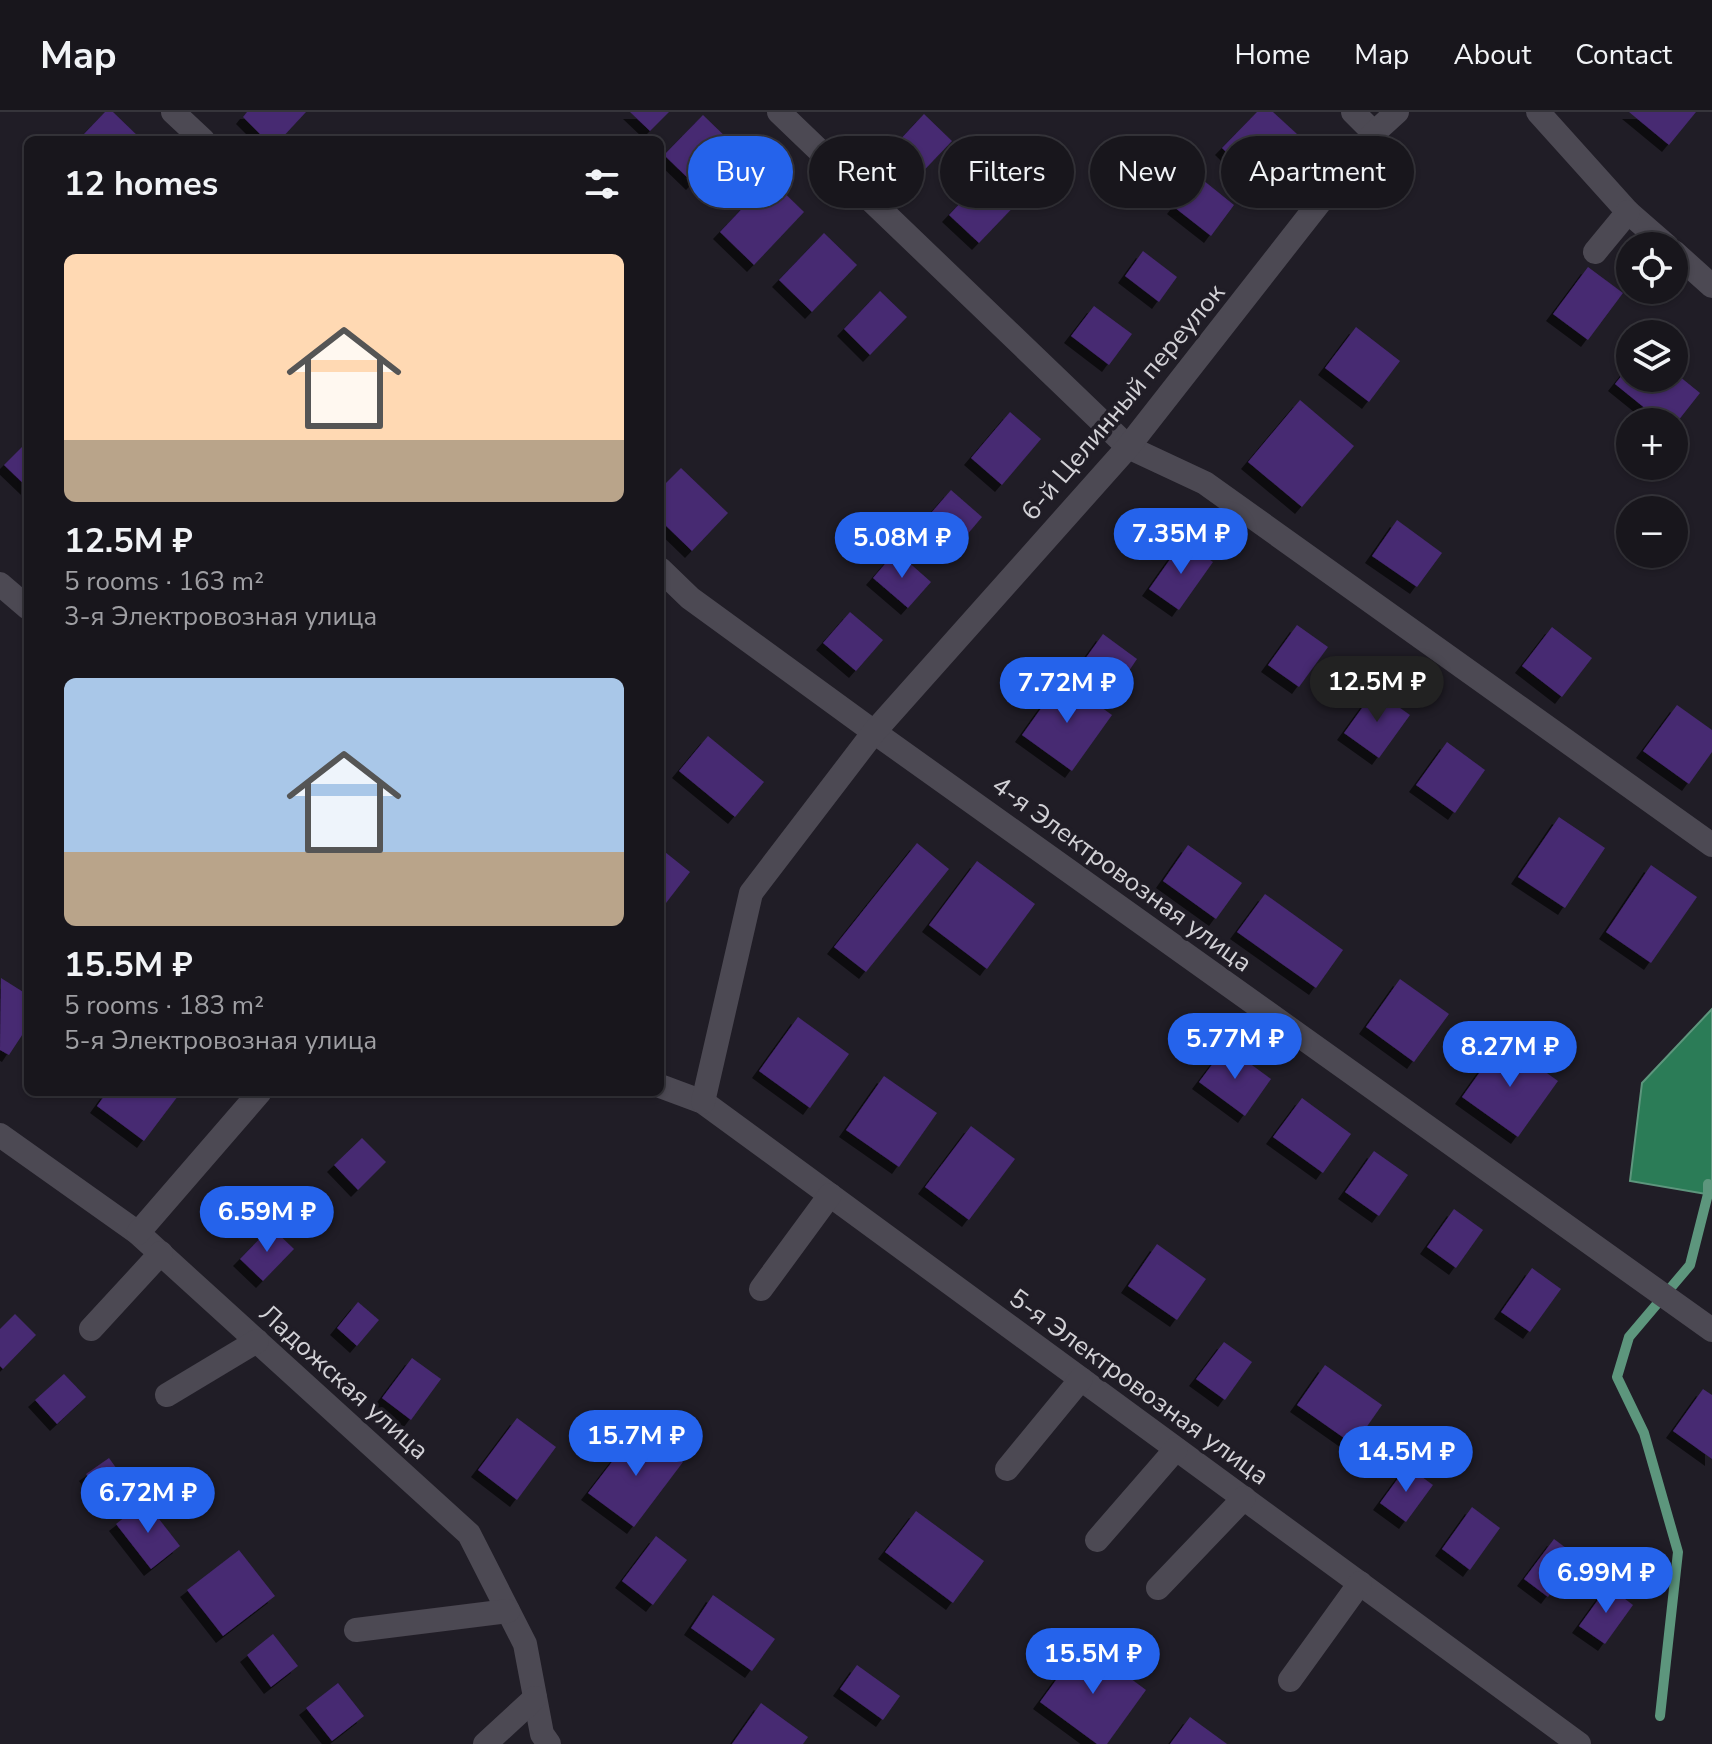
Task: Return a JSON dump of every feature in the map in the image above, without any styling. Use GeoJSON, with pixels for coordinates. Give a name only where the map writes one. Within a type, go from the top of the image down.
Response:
{"type":"FeatureCollection","features":[{"type":"Feature","properties":{"kind":"street"},"geometry":{"type":"LineString","coordinates":[[173,112],[199,136]]}},
{"type":"Feature","properties":{"kind":"street"},"geometry":{"type":"LineString","coordinates":[[779,112],[1128,447],[1205,483],[1712,845]]}},
{"type":"Feature","properties":{"kind":"street"},"geometry":{"type":"LineString","coordinates":[[1353,112],[1374,133]]}},
{"type":"Feature","properties":{"kind":"street","name":"6-й Целинный переулок"},"geometry":{"type":"LineString","coordinates":[[703,1102],[751,893],[874,732],[1128,447],[1374,133],[1397,112]]}},
{"type":"Feature","properties":{"kind":"street"},"geometry":{"type":"LineString","coordinates":[[1538,112],[1628,212],[1651,232]]}},
{"type":"Feature","properties":{"kind":"street"},"geometry":{"type":"LineString","coordinates":[[1595,252],[1628,212]]}},
{"type":"Feature","properties":{"kind":"street"},"geometry":{"type":"LineString","coordinates":[[1688,265],[1712,286]]}},
{"type":"Feature","properties":{"kind":"street","name":"4-я Электровозная улица"},"geometry":{"type":"LineString","coordinates":[[664,573],[690,598],[874,732],[1712,1330]]}},
{"type":"Feature","properties":{"kind":"street"},"geometry":{"type":"LineString","coordinates":[[0,584],[24,605]]}},
{"type":"Feature","properties":{"kind":"street","name":"5-я Электровозная улица"},"geometry":{"type":"LineString","coordinates":[[664,1087],[703,1102],[1579,1744]]}},
{"type":"Feature","properties":{"kind":"street"},"geometry":{"type":"LineString","coordinates":[[138,1233],[257,1096]]}},
{"type":"Feature","properties":{"kind":"street","name":"Ладожская улица"},"geometry":{"type":"LineString","coordinates":[[0,1135],[138,1233],[469,1534],[525,1644],[542,1734],[549,1744]]}},
{"type":"Feature","properties":{"kind":"street"},"geometry":{"type":"LineString","coordinates":[[761,1289],[830,1195]]}},
{"type":"Feature","properties":{"kind":"street"},"geometry":{"type":"LineString","coordinates":[[91,1329],[161,1253]]}},
{"type":"Feature","properties":{"kind":"street"},"geometry":{"type":"LineString","coordinates":[[167,1395],[257,1341]]}},
{"type":"Feature","properties":{"kind":"street"},"geometry":{"type":"LineString","coordinates":[[1007,1469],[1081,1379]]}},
{"type":"Feature","properties":{"kind":"street"},"geometry":{"type":"LineString","coordinates":[[1097,1540],[1176,1449]]}},
{"type":"Feature","properties":{"kind":"street"},"geometry":{"type":"LineString","coordinates":[[1158,1588],[1244,1498]]}},
{"type":"Feature","properties":{"kind":"street"},"geometry":{"type":"LineString","coordinates":[[1290,1680],[1360,1583]]}},
{"type":"Feature","properties":{"kind":"street"},"geometry":{"type":"LineString","coordinates":[[356,1630],[508,1611]]}},
{"type":"Feature","properties":{"kind":"street"},"geometry":{"type":"LineString","coordinates":[[485,1744],[535,1698]]}},
{"type":"Feature","properties":{"kind":"shaded area"},"geometry":{"type":"Polygon","coordinates":[[[1712,1009],[1712,1195],[1630,1181],[1642,1083],[1712,1009]]]}},
{"type":"Feature","properties":{"kind":"building"},"geometry":{"type":"Polygon","coordinates":[[[105,112],[113,112],[138,136],[84,136],[105,112]]]}},
{"type":"Feature","properties":{"kind":"building"},"geometry":{"type":"Polygon","coordinates":[[[247,112],[306,112],[284,136],[262,136],[243,117],[247,112]]]}},
{"type":"Feature","properties":{"kind":"building"},"geometry":{"type":"Polygon","coordinates":[[[630,112],[669,112],[650,131],[630,112]]]}},
{"type":"Feature","properties":{"kind":"building"},"geometry":{"type":"Polygon","coordinates":[[[1257,112],[1273,112],[1297,134],[1295,136],[1234,136],[1257,112]]]}},
{"type":"Feature","properties":{"kind":"building"},"geometry":{"type":"Polygon","coordinates":[[[1629,112],[1696,112],[1669,145],[1629,112]]]}},
{"type":"Feature","properties":{"kind":"building"},"geometry":{"type":"Polygon","coordinates":[[[924,114],[947,136],[940,136],[940,154],[924,170],[924,136],[904,136],[924,114]]]}},
{"type":"Feature","properties":{"kind":"building"},"geometry":{"type":"Polygon","coordinates":[[[703,115],[725,136],[688,136],[688,178],[664,155],[703,115]]]}},
{"type":"Feature","properties":{"kind":"building"},"geometry":{"type":"Polygon","coordinates":[[[1205,182],[1221,195],[1221,208],[1232,208],[1211,236],[1175,208],[1205,208],[1205,182]]]}},
{"type":"Feature","properties":{"kind":"building"},"geometry":{"type":"Polygon","coordinates":[[[793,201],[804,212],[754,265],[720,232],[743,208],[793,208],[793,201]]]}},
{"type":"Feature","properties":{"kind":"building"},"geometry":{"type":"Polygon","coordinates":[[[956,208],[1013,208],[979,243],[949,215],[956,208]]]}},
{"type":"Feature","properties":{"kind":"building"},"geometry":{"type":"Polygon","coordinates":[[[824,233],[857,265],[812,312],[779,280],[824,233]]]}},
{"type":"Feature","properties":{"kind":"building"},"geometry":{"type":"Polygon","coordinates":[[[1143,251],[1177,277],[1159,302],[1125,276],[1143,251]]]}},
{"type":"Feature","properties":{"kind":"building"},"geometry":{"type":"Polygon","coordinates":[[[1588,267],[1616,288],[1616,302],[1588,340],[1553,314],[1588,267]]]}},
{"type":"Feature","properties":{"kind":"building"},"geometry":{"type":"Polygon","coordinates":[[[880,291],[907,317],[870,355],[844,329],[880,291]]]}},
{"type":"Feature","properties":{"kind":"building"},"geometry":{"type":"Polygon","coordinates":[[[1094,306],[1132,334],[1109,365],[1071,336],[1094,306]]]}},
{"type":"Feature","properties":{"kind":"building"},"geometry":{"type":"Polygon","coordinates":[[[1356,327],[1400,361],[1369,402],[1325,368],[1356,327]]]}},
{"type":"Feature","properties":{"kind":"building"},"geometry":{"type":"Polygon","coordinates":[[[1688,383],[1700,393],[1688,408],[1645,408],[1625,392],[1688,392],[1688,383]]]}},
{"type":"Feature","properties":{"kind":"building"},"geometry":{"type":"Polygon","coordinates":[[[1300,400],[1354,446],[1302,507],[1248,462],[1300,400]]]}},
{"type":"Feature","properties":{"kind":"building"},"geometry":{"type":"Polygon","coordinates":[[[1010,412],[1041,439],[1002,485],[971,458],[1010,412]]]}},
{"type":"Feature","properties":{"kind":"building"},"geometry":{"type":"Polygon","coordinates":[[[24,445],[24,484],[4,465],[24,445]]]}},
{"type":"Feature","properties":{"kind":"building"},"geometry":{"type":"Polygon","coordinates":[[[681,468],[728,513],[692,551],[664,524],[664,485],[681,468]]]}},
{"type":"Feature","properties":{"kind":"building"},"geometry":{"type":"Polygon","coordinates":[[[951,490],[982,517],[950,555],[918,528],[951,490]]]}},
{"type":"Feature","properties":{"kind":"building"},"geometry":{"type":"Polygon","coordinates":[[[1397,520],[1442,553],[1417,587],[1372,556],[1397,520]]]}},
{"type":"Feature","properties":{"kind":"building"},"geometry":{"type":"Polygon","coordinates":[[[1183,541],[1213,562],[1179,610],[1149,589],[1183,541]]]}},
{"type":"Feature","properties":{"kind":"building"},"geometry":{"type":"Polygon","coordinates":[[[896,551],[931,582],[908,608],[873,578],[896,551]]]}},
{"type":"Feature","properties":{"kind":"building"},"geometry":{"type":"Polygon","coordinates":[[[850,612],[883,640],[856,671],[823,643],[850,612]]]}},
{"type":"Feature","properties":{"kind":"building"},"geometry":{"type":"Polygon","coordinates":[[[1297,625],[1328,647],[1299,687],[1268,665],[1297,625]]]}},
{"type":"Feature","properties":{"kind":"building"},"geometry":{"type":"Polygon","coordinates":[[[1552,627],[1592,658],[1562,697],[1522,666],[1552,627]]]}},
{"type":"Feature","properties":{"kind":"building"},"geometry":{"type":"Polygon","coordinates":[[[1103,634],[1137,659],[1120,684],[1085,659],[1103,634]]]}},
{"type":"Feature","properties":{"kind":"building"},"geometry":{"type":"Polygon","coordinates":[[[1062,679],[1112,715],[1072,771],[1022,735],[1062,679]]]}},
{"type":"Feature","properties":{"kind":"building"},"geometry":{"type":"Polygon","coordinates":[[[1375,690],[1410,715],[1379,758],[1344,733],[1375,690]]]}},
{"type":"Feature","properties":{"kind":"building"},"geometry":{"type":"Polygon","coordinates":[[[1677,705],[1712,730],[1712,752],[1689,784],[1643,751],[1677,705]]]}},
{"type":"Feature","properties":{"kind":"building"},"geometry":{"type":"Polygon","coordinates":[[[708,736],[764,782],[735,817],[679,771],[708,736]]]}},
{"type":"Feature","properties":{"kind":"building"},"geometry":{"type":"Polygon","coordinates":[[[1447,742],[1485,770],[1455,813],[1416,785],[1447,742]]]}},
{"type":"Feature","properties":{"kind":"building"},"geometry":{"type":"Polygon","coordinates":[[[1559,817],[1605,848],[1565,908],[1518,877],[1559,817]]]}},
{"type":"Feature","properties":{"kind":"building"},"geometry":{"type":"Polygon","coordinates":[[[917,843],[949,869],[866,972],[834,947],[917,843]]]}},
{"type":"Feature","properties":{"kind":"building"},"geometry":{"type":"Polygon","coordinates":[[[1188,845],[1242,883],[1216,919],[1163,881],[1188,845]]]}},
{"type":"Feature","properties":{"kind":"building"},"geometry":{"type":"Polygon","coordinates":[[[664,851],[690,872],[666,903],[664,901],[664,851]]]}},
{"type":"Feature","properties":{"kind":"building"},"geometry":{"type":"Polygon","coordinates":[[[977,861],[1035,904],[987,969],[929,925],[977,861]]]}},
{"type":"Feature","properties":{"kind":"building"},"geometry":{"type":"Polygon","coordinates":[[[1651,865],[1697,897],[1651,963],[1606,932],[1651,865]]]}},
{"type":"Feature","properties":{"kind":"building"},"geometry":{"type":"Polygon","coordinates":[[[1265,894],[1343,950],[1316,988],[1237,932],[1265,894]]]}},
{"type":"Feature","properties":{"kind":"building"},"geometry":{"type":"Polygon","coordinates":[[[1,978],[24,992],[24,1032],[9,1055],[0,1050],[1,978]]]}},
{"type":"Feature","properties":{"kind":"building"},"geometry":{"type":"Polygon","coordinates":[[[1400,979],[1449,1014],[1414,1062],[1366,1027],[1400,979]]]}},
{"type":"Feature","properties":{"kind":"building"},"geometry":{"type":"Polygon","coordinates":[[[798,1017],[849,1054],[810,1108],[759,1071],[798,1017]]]}},
{"type":"Feature","properties":{"kind":"building"},"geometry":{"type":"Polygon","coordinates":[[[1502,1041],[1558,1081],[1518,1137],[1462,1097],[1502,1041]]]}},
{"type":"Feature","properties":{"kind":"building"},"geometry":{"type":"Polygon","coordinates":[[[1226,1046],[1271,1079],[1245,1116],[1199,1082],[1226,1046]]]}},
{"type":"Feature","properties":{"kind":"building"},"geometry":{"type":"Polygon","coordinates":[[[884,1076],[937,1113],[899,1167],[846,1130],[884,1076]]]}},
{"type":"Feature","properties":{"kind":"building"},"geometry":{"type":"Polygon","coordinates":[[[104,1096],[178,1096],[144,1141],[97,1106],[104,1096]]]}},
{"type":"Feature","properties":{"kind":"building"},"geometry":{"type":"Polygon","coordinates":[[[1302,1098],[1351,1134],[1323,1173],[1273,1137],[1302,1098]]]}},
{"type":"Feature","properties":{"kind":"building"},"geometry":{"type":"Polygon","coordinates":[[[971,1126],[1015,1159],[969,1220],[925,1187],[971,1126]]]}},
{"type":"Feature","properties":{"kind":"building"},"geometry":{"type":"Polygon","coordinates":[[[362,1138],[386,1162],[358,1190],[334,1165],[362,1138]]]}},
{"type":"Feature","properties":{"kind":"building"},"geometry":{"type":"Polygon","coordinates":[[[1374,1151],[1408,1175],[1379,1216],[1345,1192],[1374,1151]]]}},
{"type":"Feature","properties":{"kind":"building"},"geometry":{"type":"Polygon","coordinates":[[[1454,1209],[1483,1230],[1456,1268],[1427,1247],[1454,1209]]]}},
{"type":"Feature","properties":{"kind":"building"},"geometry":{"type":"Polygon","coordinates":[[[271,1227],[294,1249],[263,1281],[240,1259],[271,1227]]]}},
{"type":"Feature","properties":{"kind":"building"},"geometry":{"type":"Polygon","coordinates":[[[1157,1244],[1206,1279],[1177,1320],[1128,1286],[1157,1244]]]}},
{"type":"Feature","properties":{"kind":"building"},"geometry":{"type":"Polygon","coordinates":[[[1532,1268],[1561,1289],[1530,1332],[1501,1312],[1532,1268]]]}},
{"type":"Feature","properties":{"kind":"building"},"geometry":{"type":"Polygon","coordinates":[[[358,1302],[379,1320],[357,1346],[337,1328],[358,1302]]]}},
{"type":"Feature","properties":{"kind":"building"},"geometry":{"type":"Polygon","coordinates":[[[15,1314],[36,1335],[3,1369],[0,1366],[0,1329],[15,1314]]]}},
{"type":"Feature","properties":{"kind":"building"},"geometry":{"type":"Polygon","coordinates":[[[1224,1342],[1252,1362],[1225,1400],[1196,1379],[1224,1342]]]}},
{"type":"Feature","properties":{"kind":"building"},"geometry":{"type":"Polygon","coordinates":[[[412,1358],[441,1379],[411,1420],[382,1398],[412,1358]]]}},
{"type":"Feature","properties":{"kind":"building"},"geometry":{"type":"Polygon","coordinates":[[[1325,1365],[1382,1405],[1354,1445],[1297,1405],[1325,1365]]]}},
{"type":"Feature","properties":{"kind":"building"},"geometry":{"type":"Polygon","coordinates":[[[64,1374],[86,1397],[57,1424],[35,1400],[64,1374]]]}},
{"type":"Feature","properties":{"kind":"building"},"geometry":{"type":"Polygon","coordinates":[[[1703,1389],[1712,1395],[1712,1459],[1673,1431],[1703,1389]]]}},
{"type":"Feature","properties":{"kind":"building"},"geometry":{"type":"Polygon","coordinates":[[[517,1418],[556,1447],[517,1500],[478,1470],[517,1418]]]}},
{"type":"Feature","properties":{"kind":"building"},"geometry":{"type":"Polygon","coordinates":[[[638,1428],[683,1462],[634,1527],[588,1493],[638,1428]]]}},
{"type":"Feature","properties":{"kind":"building"},"geometry":{"type":"Polygon","coordinates":[[[109,1458],[134,1493],[110,1509],[86,1474],[109,1458]]]}},
{"type":"Feature","properties":{"kind":"building"},"geometry":{"type":"Polygon","coordinates":[[[1407,1466],[1433,1485],[1406,1522],[1380,1503],[1407,1466]]]}},
{"type":"Feature","properties":{"kind":"building"},"geometry":{"type":"Polygon","coordinates":[[[145,1501],[180,1546],[151,1569],[116,1524],[145,1501]]]}},
{"type":"Feature","properties":{"kind":"building"},"geometry":{"type":"Polygon","coordinates":[[[1472,1507],[1500,1528],[1470,1570],[1442,1549],[1472,1507]]]}},
{"type":"Feature","properties":{"kind":"building"},"geometry":{"type":"Polygon","coordinates":[[[916,1511],[984,1561],[953,1603],[885,1552],[916,1511]]]}},
{"type":"Feature","properties":{"kind":"building"},"geometry":{"type":"Polygon","coordinates":[[[656,1536],[687,1560],[653,1605],[622,1581],[656,1536]]]}},
{"type":"Feature","properties":{"kind":"building"},"geometry":{"type":"Polygon","coordinates":[[[1554,1539],[1578,1557],[1548,1597],[1524,1579],[1554,1539]]]}},
{"type":"Feature","properties":{"kind":"building"},"geometry":{"type":"Polygon","coordinates":[[[239,1550],[275,1596],[223,1636],[187,1590],[239,1550]]]}},
{"type":"Feature","properties":{"kind":"building"},"geometry":{"type":"Polygon","coordinates":[[[1608,1586],[1633,1605],[1605,1644],[1579,1626],[1608,1586]]]}},
{"type":"Feature","properties":{"kind":"building"},"geometry":{"type":"Polygon","coordinates":[[[713,1595],[775,1639],[752,1671],[691,1628],[713,1595]]]}},
{"type":"Feature","properties":{"kind":"building"},"geometry":{"type":"Polygon","coordinates":[[[273,1634],[298,1666],[271,1687],[247,1655],[273,1634]]]}},
{"type":"Feature","properties":{"kind":"building"},"geometry":{"type":"Polygon","coordinates":[[[1083,1643],[1146,1690],[1107,1744],[1097,1744],[1040,1702],[1083,1643]]]}},
{"type":"Feature","properties":{"kind":"building"},"geometry":{"type":"Polygon","coordinates":[[[857,1665],[900,1696],[883,1720],[840,1689],[857,1665]]]}},
{"type":"Feature","properties":{"kind":"building"},"geometry":{"type":"Polygon","coordinates":[[[338,1683],[364,1716],[332,1741],[306,1708],[338,1683]]]}},
{"type":"Feature","properties":{"kind":"building"},"geometry":{"type":"Polygon","coordinates":[[[761,1703],[808,1737],[803,1744],[732,1744],[761,1703]]]}},
{"type":"Feature","properties":{"kind":"building"},"geometry":{"type":"Polygon","coordinates":[[[1190,1717],[1227,1744],[1170,1744],[1190,1717]]]}},
{"type":"Feature","properties":{"kind":"waterway"},"geometry":{"type":"LineString","coordinates":[[1660,1716],[1678,1552],[1644,1433],[1617,1377],[1629,1337],[1690,1265],[1708,1184]]}}]}
